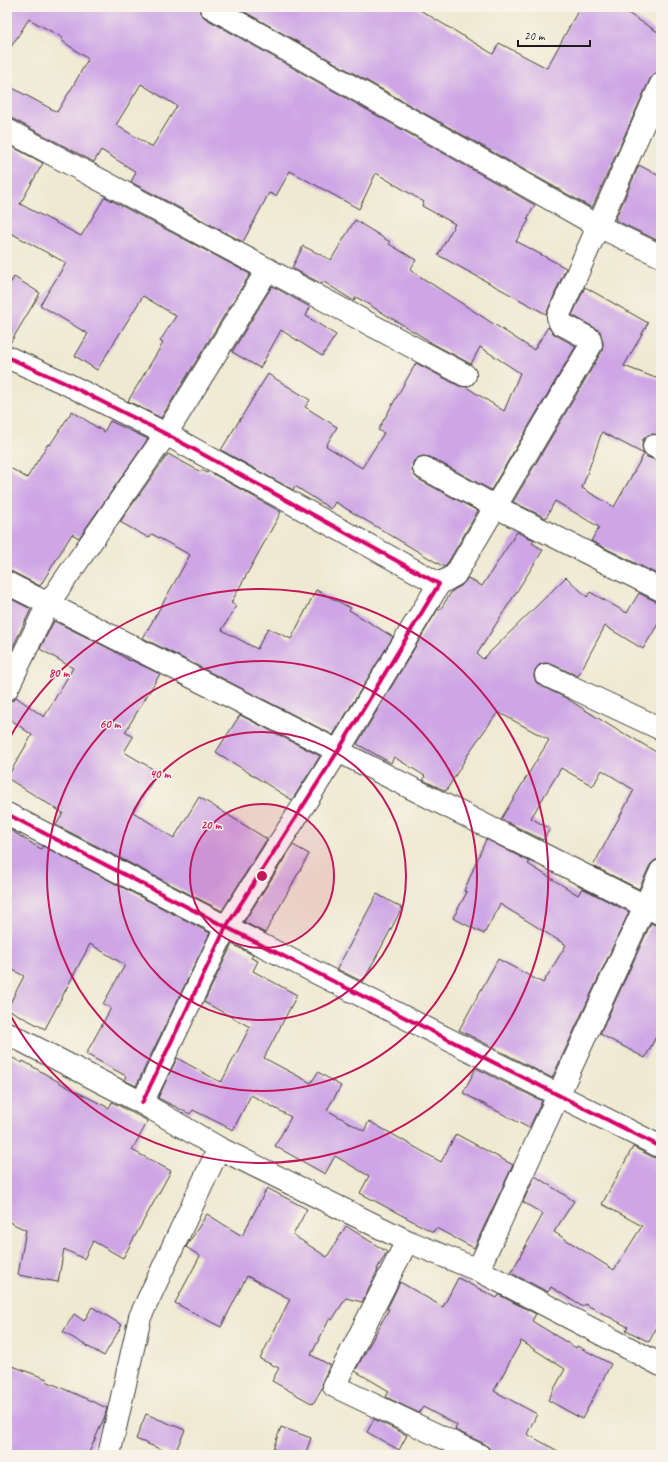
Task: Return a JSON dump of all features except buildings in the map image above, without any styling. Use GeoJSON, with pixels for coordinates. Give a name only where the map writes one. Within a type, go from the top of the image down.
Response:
{"type":"FeatureCollection","features":[{"type":"Feature","properties":{"kind":"street"},"geometry":{"type":"LineString","coordinates":[[211,7],[598,226],[661,256]]}},
{"type":"Feature","properties":{"kind":"street"},"geometry":{"type":"LineString","coordinates":[[142,1103],[226,927],[338,751],[439,584],[455,575],[591,345],[590,339],[560,323],[558,317],[661,84]]}},
{"type":"Feature","properties":{"kind":"street"},"geometry":{"type":"LineString","coordinates":[[7,130],[465,375]]}},
{"type":"Feature","properties":{"kind":"street"},"geometry":{"type":"LineString","coordinates":[[7,689],[48,604],[166,434],[268,269]]}},
{"type":"Feature","properties":{"kind":"street"},"geometry":{"type":"LineString","coordinates":[[7,357],[67,384],[166,434],[439,584]]}},
{"type":"Feature","properties":{"kind":"street"},"geometry":{"type":"LineString","coordinates":[[424,468],[496,507],[661,590]]}},
{"type":"Feature","properties":{"kind":"street"},"geometry":{"type":"LineString","coordinates":[[7,583],[653,909]]}},
{"type":"Feature","properties":{"kind":"street"},"geometry":{"type":"LineString","coordinates":[[546,675],[661,729]]}},
{"type":"Feature","properties":{"kind":"street"},"geometry":{"type":"LineString","coordinates":[[7,814],[226,927],[661,1147]]}},
{"type":"Feature","properties":{"kind":"street"},"geometry":{"type":"LineString","coordinates":[[478,1270],[558,1096],[653,909],[661,871]]}},
{"type":"Feature","properties":{"kind":"street"},"geometry":{"type":"LineString","coordinates":[[7,1033],[142,1103],[219,1148],[407,1241],[478,1270],[661,1364]]}},
{"type":"Feature","properties":{"kind":"street"},"geometry":{"type":"LineString","coordinates":[[109,1455],[140,1317],[219,1148]]}},
{"type":"Feature","properties":{"kind":"street"},"geometry":{"type":"LineString","coordinates":[[407,1241],[334,1386],[479,1455]]}},
{"type":"Feature","properties":{"kind":"cycle path"},"geometry":{"type":"LineString","coordinates":[[7,357],[67,384],[166,434],[439,584],[338,751],[226,927],[142,1103]]}},
{"type":"Feature","properties":{"kind":"cycle path"},"geometry":{"type":"LineString","coordinates":[[7,814],[226,927],[661,1147]]}}]}
